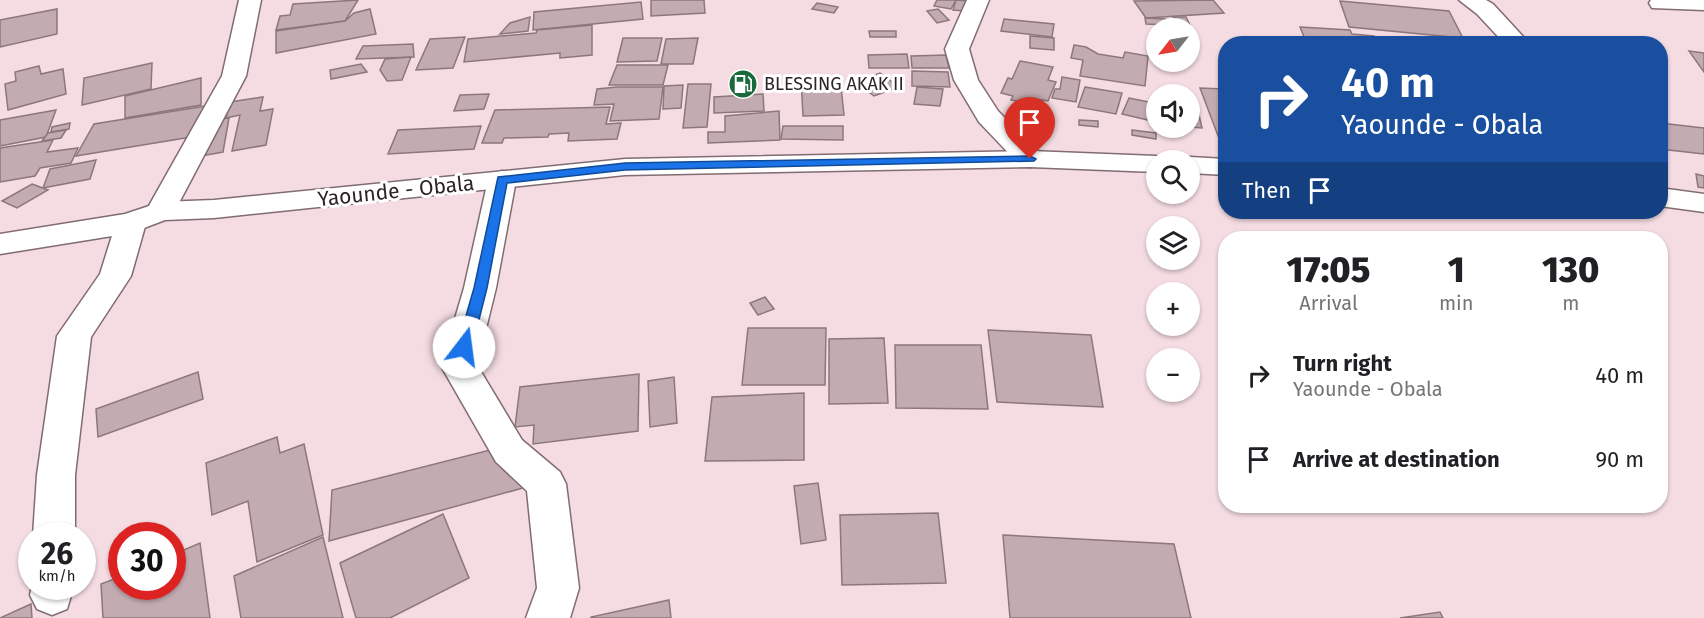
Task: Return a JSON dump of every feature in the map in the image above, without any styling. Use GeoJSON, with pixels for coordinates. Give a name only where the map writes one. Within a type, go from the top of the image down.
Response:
{"type":"FeatureCollection","features":[{"type":"Feature","properties":{"kind":"main road"},"geometry":{"type":"LineString","coordinates":[[54,522],[56,475],[74,336],[115,276],[146,217],[234,76],[250,0]]}},
{"type":"Feature","properties":{"kind":"main road"},"geometry":{"type":"LineString","coordinates":[[978,0],[957,49],[966,80],[988,116],[1030,159]]}},
{"type":"Feature","properties":{"kind":"main road"},"geometry":{"type":"LineString","coordinates":[[1470,0],[1485,9],[1511,36]]}},
{"type":"Feature","properties":{"kind":"main road"},"geometry":{"type":"LineString","coordinates":[[1660,3],[1704,3]]}},
{"type":"Feature","properties":{"kind":"main road","name":"Yaounde - Obala"},"geometry":{"type":"LineString","coordinates":[[0,244],[146,217],[625,167],[1030,159],[1146,164]]}},
{"type":"Feature","properties":{"kind":"main road"},"geometry":{"type":"LineString","coordinates":[[1200,166],[1218,167]]}},
{"type":"Feature","properties":{"kind":"main road"},"geometry":{"type":"LineString","coordinates":[[502,180],[480,288],[459,366],[509,451],[546,484],[558,588],[548,618]]}},
{"type":"Feature","properties":{"kind":"main road"},"geometry":{"type":"LineString","coordinates":[[1668,198],[1704,203]]}},
{"type":"Feature","properties":{"kind":"building"},"geometry":{"type":"Polygon","coordinates":[[[358,0],[345,21],[276,30],[280,16],[290,15],[293,4],[358,0]]]}},
{"type":"Feature","properties":{"kind":"building"},"geometry":{"type":"Polygon","coordinates":[[[651,0],[704,0],[705,13],[651,16],[651,0]]]}},
{"type":"Feature","properties":{"kind":"building"},"geometry":{"type":"Polygon","coordinates":[[[937,0],[956,0],[951,9],[934,6],[937,0]]]}},
{"type":"Feature","properties":{"kind":"building"},"geometry":{"type":"Polygon","coordinates":[[[956,0],[968,1],[965,11],[953,10],[956,0]]]}},
{"type":"Feature","properties":{"kind":"building"},"geometry":{"type":"Polygon","coordinates":[[[1213,0],[1224,13],[1146,18],[1134,1],[1213,0]]]}},
{"type":"Feature","properties":{"kind":"building"},"geometry":{"type":"Polygon","coordinates":[[[1340,1],[1449,11],[1462,36],[1442,36],[1349,27],[1340,1]]]}},
{"type":"Feature","properties":{"kind":"building"},"geometry":{"type":"Polygon","coordinates":[[[641,2],[643,19],[533,30],[534,12],[641,2]]]}},
{"type":"Feature","properties":{"kind":"building"},"geometry":{"type":"Polygon","coordinates":[[[817,3],[838,7],[834,13],[812,9],[817,3]]]}},
{"type":"Feature","properties":{"kind":"building"},"geometry":{"type":"Polygon","coordinates":[[[57,9],[57,34],[0,47],[0,20],[57,9]]]}},
{"type":"Feature","properties":{"kind":"building"},"geometry":{"type":"Polygon","coordinates":[[[370,9],[376,34],[276,53],[276,31],[345,21],[354,13],[370,9]]]}},
{"type":"Feature","properties":{"kind":"building"},"geometry":{"type":"Polygon","coordinates":[[[938,9],[949,20],[937,23],[927,11],[938,9]]]}},
{"type":"Feature","properties":{"kind":"building"},"geometry":{"type":"Polygon","coordinates":[[[530,17],[528,31],[500,34],[510,23],[530,17]]]}},
{"type":"Feature","properties":{"kind":"building"},"geometry":{"type":"Polygon","coordinates":[[[1004,19],[1054,24],[1052,37],[1001,31],[1004,19]]]}},
{"type":"Feature","properties":{"kind":"building"},"geometry":{"type":"Polygon","coordinates":[[[592,25],[592,55],[560,58],[560,53],[464,62],[468,39],[592,25]]]}},
{"type":"Feature","properties":{"kind":"building"},"geometry":{"type":"Polygon","coordinates":[[[1300,27],[1350,30],[1352,34],[1374,36],[1304,36],[1300,27]]]}},
{"type":"Feature","properties":{"kind":"building"},"geometry":{"type":"Polygon","coordinates":[[[869,31],[896,31],[896,37],[870,37],[869,31]]]}},
{"type":"Feature","properties":{"kind":"building"},"geometry":{"type":"Polygon","coordinates":[[[1030,36],[1054,38],[1054,50],[1030,48],[1030,36]]]}},
{"type":"Feature","properties":{"kind":"building"},"geometry":{"type":"Polygon","coordinates":[[[465,37],[453,68],[416,70],[430,39],[465,37]]]}},
{"type":"Feature","properties":{"kind":"building"},"geometry":{"type":"Polygon","coordinates":[[[623,38],[662,38],[657,61],[617,62],[623,38]]]}},
{"type":"Feature","properties":{"kind":"building"},"geometry":{"type":"Polygon","coordinates":[[[698,38],[693,64],[661,64],[666,39],[698,38]]]}},
{"type":"Feature","properties":{"kind":"building"},"geometry":{"type":"Polygon","coordinates":[[[413,44],[414,57],[356,59],[363,46],[413,44]]]}},
{"type":"Feature","properties":{"kind":"building"},"geometry":{"type":"Polygon","coordinates":[[[1074,45],[1086,47],[1098,54],[1123,58],[1125,52],[1146,56],[1145,86],[1080,76],[1083,60],[1071,58],[1074,45]]]}},
{"type":"Feature","properties":{"kind":"building"},"geometry":{"type":"Polygon","coordinates":[[[1689,51],[1704,53],[1704,72],[1689,51]]]}},
{"type":"Feature","properties":{"kind":"building"},"geometry":{"type":"Polygon","coordinates":[[[907,54],[909,68],[869,68],[868,55],[907,54]]]}},
{"type":"Feature","properties":{"kind":"building"},"geometry":{"type":"Polygon","coordinates":[[[946,55],[949,68],[912,68],[911,56],[946,55]]]}},
{"type":"Feature","properties":{"kind":"building"},"geometry":{"type":"Polygon","coordinates":[[[411,57],[402,80],[387,81],[380,70],[385,59],[411,57]]]}},
{"type":"Feature","properties":{"kind":"building"},"geometry":{"type":"Polygon","coordinates":[[[1020,61],[1053,67],[1048,80],[1056,82],[1048,101],[1035,99],[1033,104],[1011,100],[1013,96],[1001,93],[1008,78],[1012,79],[1020,61]]]}},
{"type":"Feature","properties":{"kind":"building"},"geometry":{"type":"Polygon","coordinates":[[[152,63],[151,89],[82,105],[84,78],[152,63]]]}},
{"type":"Feature","properties":{"kind":"building"},"geometry":{"type":"Polygon","coordinates":[[[361,64],[367,72],[331,79],[330,70],[361,64]]]}},
{"type":"Feature","properties":{"kind":"building"},"geometry":{"type":"Polygon","coordinates":[[[617,65],[668,65],[663,85],[609,85],[617,65]]]}},
{"type":"Feature","properties":{"kind":"building"},"geometry":{"type":"Polygon","coordinates":[[[39,66],[41,74],[63,69],[66,94],[8,110],[5,84],[16,81],[15,72],[39,66]]]}},
{"type":"Feature","properties":{"kind":"building"},"geometry":{"type":"Polygon","coordinates":[[[912,71],[948,72],[950,87],[912,86],[912,71]]]}},
{"type":"Feature","properties":{"kind":"building"},"geometry":{"type":"Polygon","coordinates":[[[880,73],[899,87],[874,96],[855,82],[880,73]]]}},
{"type":"Feature","properties":{"kind":"building"},"geometry":{"type":"Polygon","coordinates":[[[840,77],[844,115],[803,116],[801,78],[840,77]]]}},
{"type":"Feature","properties":{"kind":"building"},"geometry":{"type":"Polygon","coordinates":[[[1062,77],[1080,80],[1076,102],[1052,98],[1055,89],[1060,89],[1062,77]]]}},
{"type":"Feature","properties":{"kind":"building"},"geometry":{"type":"Polygon","coordinates":[[[201,78],[201,105],[125,118],[125,96],[201,78]]]}},
{"type":"Feature","properties":{"kind":"building"},"geometry":{"type":"Polygon","coordinates":[[[688,84],[711,84],[707,127],[683,128],[688,84]]]}},
{"type":"Feature","properties":{"kind":"building"},"geometry":{"type":"Polygon","coordinates":[[[683,85],[681,108],[663,109],[664,86],[683,85]]]}},
{"type":"Feature","properties":{"kind":"building"},"geometry":{"type":"Polygon","coordinates":[[[663,87],[659,119],[610,121],[614,104],[594,105],[597,89],[663,87]]]}},
{"type":"Feature","properties":{"kind":"building"},"geometry":{"type":"Polygon","coordinates":[[[917,87],[943,89],[940,106],[914,104],[917,87]]]}},
{"type":"Feature","properties":{"kind":"building"},"geometry":{"type":"Polygon","coordinates":[[[1085,87],[1122,93],[1116,114],[1078,107],[1085,87]]]}},
{"type":"Feature","properties":{"kind":"building"},"geometry":{"type":"Polygon","coordinates":[[[1200,88],[1218,89],[1218,136],[1200,88]]]}},
{"type":"Feature","properties":{"kind":"building"},"geometry":{"type":"Polygon","coordinates":[[[489,94],[484,109],[454,111],[460,95],[489,94]]]}},
{"type":"Feature","properties":{"kind":"building"},"geometry":{"type":"Polygon","coordinates":[[[763,94],[764,111],[714,113],[714,97],[763,94]]]}},
{"type":"Feature","properties":{"kind":"building"},"geometry":{"type":"Polygon","coordinates":[[[263,97],[260,111],[273,109],[266,145],[232,151],[240,115],[226,118],[230,102],[263,97]]]}},
{"type":"Feature","properties":{"kind":"building"},"geometry":{"type":"Polygon","coordinates":[[[1129,98],[1146,101],[1146,120],[1122,114],[1129,98]]]}},
{"type":"Feature","properties":{"kind":"building"},"geometry":{"type":"Polygon","coordinates":[[[212,105],[197,136],[76,156],[94,124],[212,105]]]}},
{"type":"Feature","properties":{"kind":"building"},"geometry":{"type":"Polygon","coordinates":[[[610,107],[606,124],[621,123],[617,139],[568,141],[569,133],[549,134],[548,137],[504,138],[502,143],[482,143],[495,110],[610,107]]]}},
{"type":"Feature","properties":{"kind":"building"},"geometry":{"type":"Polygon","coordinates":[[[56,110],[46,137],[0,146],[0,120],[56,110]]]}},
{"type":"Feature","properties":{"kind":"building"},"geometry":{"type":"Polygon","coordinates":[[[779,111],[780,140],[708,143],[708,132],[725,132],[725,116],[779,111]]]}},
{"type":"Feature","properties":{"kind":"building"},"geometry":{"type":"Polygon","coordinates":[[[229,118],[223,152],[201,156],[210,128],[221,125],[220,119],[229,118]]]}},
{"type":"Feature","properties":{"kind":"building"},"geometry":{"type":"Polygon","coordinates":[[[1079,120],[1098,121],[1098,127],[1079,125],[1079,120]]]}},
{"type":"Feature","properties":{"kind":"building"},"geometry":{"type":"Polygon","coordinates":[[[70,123],[69,129],[51,132],[52,127],[70,123]]]}},
{"type":"Feature","properties":{"kind":"building"},"geometry":{"type":"Polygon","coordinates":[[[1668,124],[1704,128],[1704,154],[1668,150],[1668,124]]]}},
{"type":"Feature","properties":{"kind":"building"},"geometry":{"type":"Polygon","coordinates":[[[481,126],[474,149],[388,154],[398,130],[481,126]]]}},
{"type":"Feature","properties":{"kind":"building"},"geometry":{"type":"Polygon","coordinates":[[[783,126],[843,126],[843,140],[781,139],[783,126]]]}},
{"type":"Feature","properties":{"kind":"building"},"geometry":{"type":"Polygon","coordinates":[[[66,130],[61,138],[42,141],[48,133],[66,130]]]}},
{"type":"Feature","properties":{"kind":"building"},"geometry":{"type":"Polygon","coordinates":[[[1132,130],[1146,132],[1146,137],[1132,135],[1132,130]]]}},
{"type":"Feature","properties":{"kind":"building"},"geometry":{"type":"Polygon","coordinates":[[[53,140],[47,152],[78,148],[71,163],[40,168],[35,176],[0,182],[0,148],[53,140]]]}},
{"type":"Feature","properties":{"kind":"building"},"geometry":{"type":"Polygon","coordinates":[[[96,160],[90,179],[43,188],[50,169],[96,160]]]}},
{"type":"Feature","properties":{"kind":"building"},"geometry":{"type":"Polygon","coordinates":[[[1696,174],[1704,176],[1704,188],[1698,187],[1696,174]]]}},
{"type":"Feature","properties":{"kind":"building"},"geometry":{"type":"Polygon","coordinates":[[[32,184],[48,190],[17,208],[2,201],[32,184]]]}},
{"type":"Feature","properties":{"kind":"building"},"geometry":{"type":"Polygon","coordinates":[[[765,297],[774,309],[758,315],[750,303],[765,297]]]}},
{"type":"Feature","properties":{"kind":"building"},"geometry":{"type":"Polygon","coordinates":[[[748,328],[826,328],[825,385],[742,385],[748,328]]]}},
{"type":"Feature","properties":{"kind":"building"},"geometry":{"type":"Polygon","coordinates":[[[988,330],[1091,335],[1103,407],[997,402],[988,330]]]}},
{"type":"Feature","properties":{"kind":"building"},"geometry":{"type":"Polygon","coordinates":[[[884,338],[888,403],[829,404],[829,339],[884,338]]]}},
{"type":"Feature","properties":{"kind":"building"},"geometry":{"type":"Polygon","coordinates":[[[895,345],[981,345],[988,409],[896,408],[895,345]]]}},
{"type":"Feature","properties":{"kind":"building"},"geometry":{"type":"Polygon","coordinates":[[[198,372],[203,399],[98,437],[96,409],[198,372]]]}},
{"type":"Feature","properties":{"kind":"building"},"geometry":{"type":"Polygon","coordinates":[[[639,374],[638,431],[533,444],[534,425],[515,427],[520,387],[639,374]]]}},
{"type":"Feature","properties":{"kind":"building"},"geometry":{"type":"Polygon","coordinates":[[[674,377],[677,423],[650,427],[648,381],[674,377]]]}},
{"type":"Feature","properties":{"kind":"building"},"geometry":{"type":"Polygon","coordinates":[[[804,393],[804,460],[705,461],[712,397],[804,393]]]}},
{"type":"Feature","properties":{"kind":"building"},"geometry":{"type":"Polygon","coordinates":[[[277,437],[280,453],[304,444],[323,535],[257,562],[248,501],[212,515],[206,463],[277,437]]]}},
{"type":"Feature","properties":{"kind":"building"},"geometry":{"type":"Polygon","coordinates":[[[494,449],[511,456],[512,477],[522,475],[523,488],[329,541],[332,490],[494,449]]]}},
{"type":"Feature","properties":{"kind":"building"},"geometry":{"type":"Polygon","coordinates":[[[818,483],[826,540],[801,544],[794,486],[818,483]]]}},
{"type":"Feature","properties":{"kind":"building"},"geometry":{"type":"Polygon","coordinates":[[[938,513],[946,583],[842,585],[840,515],[938,513]]]}},
{"type":"Feature","properties":{"kind":"building"},"geometry":{"type":"Polygon","coordinates":[[[443,514],[469,578],[390,618],[356,618],[340,563],[443,514]]]}},
{"type":"Feature","properties":{"kind":"building"},"geometry":{"type":"Polygon","coordinates":[[[1003,535],[1174,544],[1191,618],[1010,618],[1003,535]]]}},
{"type":"Feature","properties":{"kind":"building"},"geometry":{"type":"Polygon","coordinates":[[[323,537],[343,618],[241,618],[234,576],[323,537]]]}},
{"type":"Feature","properties":{"kind":"building"},"geometry":{"type":"Polygon","coordinates":[[[200,543],[210,618],[103,618],[101,584],[108,581],[108,600],[186,600],[186,549],[200,543]]]}},
{"type":"Feature","properties":{"kind":"building"},"geometry":{"type":"Polygon","coordinates":[[[669,600],[671,618],[591,618],[591,617],[669,600]]]}},
{"type":"Feature","properties":{"kind":"building"},"geometry":{"type":"Polygon","coordinates":[[[31,604],[32,618],[0,618],[31,604]]]}},
{"type":"Feature","properties":{"kind":"building"},"geometry":{"type":"Polygon","coordinates":[[[1440,612],[1443,618],[1400,618],[1440,612]]]}},
{"type":"Feature","properties":{"kind":"place","name":"BLESSING AKAK II"},"geometry":{"type":"Point","coordinates":[743,84]}},
{"type":"Feature","properties":{"kind":"route"},"geometry":{"type":"LineString","coordinates":[[464,347],[480,288],[502,180],[625,167],[1030,159]]}}]}
